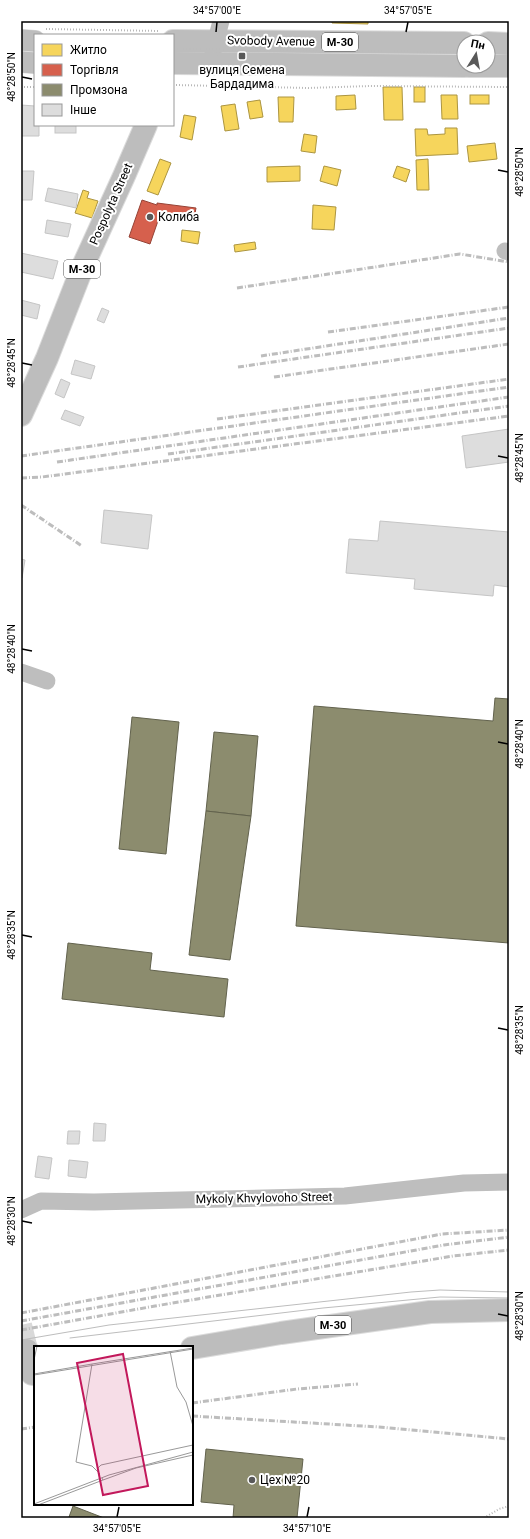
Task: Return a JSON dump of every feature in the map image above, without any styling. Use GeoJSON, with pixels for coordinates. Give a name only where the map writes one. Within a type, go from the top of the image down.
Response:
{"type":"FeatureCollection","features":[{"type":"Feature","properties":{"kind":"highway","name":"Svobody Avenue"},"geometry":{"type":"LineString","coordinates":[[174,41],[218,31],[456,43]]}},
{"type":"Feature","properties":{"kind":"highway"},"geometry":{"type":"LineString","coordinates":[[496,43],[509,44]]}},
{"type":"Feature","properties":{"kind":"highway","name":"Svobody Avenue"},"geometry":{"type":"LineString","coordinates":[[174,64],[456,66]]}},
{"type":"Feature","properties":{"kind":"highway"},"geometry":{"type":"LineString","coordinates":[[496,66],[509,66]]}},
{"type":"Feature","properties":{"kind":"highway","name":"Pospolyta Street"},"geometry":{"type":"LineString","coordinates":[[21,415],[47,358],[83,266],[146,126]]}},
{"type":"Feature","properties":{"kind":"highway","name":"М-30"},"geometry":{"type":"LineString","coordinates":[[193,1348],[281,1333],[430,1312],[509,1310]]}},
{"type":"Feature","properties":{"kind":"highway"},"geometry":{"type":"LineString","coordinates":[[28,1350],[29,1375]]}},
{"type":"Feature","properties":{"kind":"main road"},"geometry":{"type":"LineString","coordinates":[[21,40],[34,41]]}},
{"type":"Feature","properties":{"kind":"main road"},"geometry":{"type":"LineString","coordinates":[[21,62],[34,63]]}},
{"type":"Feature","properties":{"kind":"street"},"geometry":{"type":"LineString","coordinates":[[212,64],[218,31]]}},
{"type":"Feature","properties":{"kind":"street"},"geometry":{"type":"LineString","coordinates":[[21,672],[47,681]]}},
{"type":"Feature","properties":{"kind":"street","name":"Mykoly Khvylovoho Street"},"geometry":{"type":"LineString","coordinates":[[21,1210],[41,1201],[94,1202],[345,1196],[464,1183],[509,1182]]}},
{"type":"Feature","properties":{"kind":"path"},"geometry":{"type":"LineString","coordinates":[[176,85],[308,88],[386,86],[509,87]]}},
{"type":"Feature","properties":{"kind":"path"},"geometry":{"type":"LineString","coordinates":[[21,87],[34,87]]}},
{"type":"Feature","properties":{"kind":"path"},"geometry":{"type":"LineString","coordinates":[[484,1518],[499,1509],[509,1506]]}},
{"type":"Feature","properties":{"kind":"building: Житло"},"geometry":{"type":"Polygon","coordinates":[[[332,21],[368,21],[368,24],[332,23],[332,21]]]}},
{"type":"Feature","properties":{"kind":"building: Житло"},"geometry":{"type":"Polygon","coordinates":[[[383,87],[402,87],[403,120],[384,120],[383,87]]]}},
{"type":"Feature","properties":{"kind":"building: Житло"},"geometry":{"type":"Polygon","coordinates":[[[414,87],[425,87],[425,102],[414,102],[414,87]]]}},
{"type":"Feature","properties":{"kind":"building: Житло"},"geometry":{"type":"Polygon","coordinates":[[[355,95],[356,109],[336,110],[336,96],[355,95]]]}},
{"type":"Feature","properties":{"kind":"building: Житло"},"geometry":{"type":"Polygon","coordinates":[[[441,95],[457,95],[458,119],[442,119],[441,95]]]}},
{"type":"Feature","properties":{"kind":"building: Житло"},"geometry":{"type":"Polygon","coordinates":[[[470,95],[489,95],[489,104],[470,104],[470,95]]]}},
{"type":"Feature","properties":{"kind":"building: Житло"},"geometry":{"type":"Polygon","coordinates":[[[278,97],[294,97],[293,122],[279,122],[278,97]]]}},
{"type":"Feature","properties":{"kind":"building: Житло"},"geometry":{"type":"Polygon","coordinates":[[[260,100],[263,117],[250,119],[247,102],[260,100]]]}},
{"type":"Feature","properties":{"kind":"building: Житло"},"geometry":{"type":"Polygon","coordinates":[[[235,104],[239,129],[225,131],[221,106],[235,104]]]}},
{"type":"Feature","properties":{"kind":"building: Житло"},"geometry":{"type":"Polygon","coordinates":[[[184,115],[196,117],[192,140],[180,137],[184,115]]]}},
{"type":"Feature","properties":{"kind":"building: Житло"},"geometry":{"type":"Polygon","coordinates":[[[445,128],[457,128],[458,154],[416,156],[415,129],[427,129],[428,135],[445,134],[445,128]]]}},
{"type":"Feature","properties":{"kind":"building: Житло"},"geometry":{"type":"Polygon","coordinates":[[[304,134],[317,136],[315,153],[301,151],[304,134]]]}},
{"type":"Feature","properties":{"kind":"building: Житло"},"geometry":{"type":"Polygon","coordinates":[[[495,143],[497,159],[469,162],[467,146],[495,143]]]}},
{"type":"Feature","properties":{"kind":"building: Житло"},"geometry":{"type":"Polygon","coordinates":[[[160,159],[171,163],[158,195],[147,191],[160,159]]]}},
{"type":"Feature","properties":{"kind":"building: Житло"},"geometry":{"type":"Polygon","coordinates":[[[428,159],[429,190],[417,190],[416,160],[428,159]]]}},
{"type":"Feature","properties":{"kind":"building: Житло"},"geometry":{"type":"Polygon","coordinates":[[[300,166],[300,181],[267,182],[267,167],[300,166]]]}},
{"type":"Feature","properties":{"kind":"building: Житло"},"geometry":{"type":"Polygon","coordinates":[[[324,166],[341,170],[337,186],[320,181],[324,166]]]}},
{"type":"Feature","properties":{"kind":"building: Житло"},"geometry":{"type":"Polygon","coordinates":[[[397,166],[410,170],[406,182],[393,177],[397,166]]]}},
{"type":"Feature","properties":{"kind":"building: Житло"},"geometry":{"type":"Polygon","coordinates":[[[83,190],[89,192],[87,198],[98,201],[92,218],[75,213],[83,190]]]}},
{"type":"Feature","properties":{"kind":"building: Житло"},"geometry":{"type":"Polygon","coordinates":[[[313,205],[336,207],[334,230],[312,229],[313,205]]]}},
{"type":"Feature","properties":{"kind":"building: Житло"},"geometry":{"type":"Polygon","coordinates":[[[182,230],[200,232],[198,244],[181,241],[182,230]]]}},
{"type":"Feature","properties":{"kind":"building: Житло"},"geometry":{"type":"Polygon","coordinates":[[[255,242],[256,249],[235,252],[234,245],[255,242]]]}},
{"type":"Feature","properties":{"kind":"building: Торгівля"},"geometry":{"type":"Polygon","coordinates":[[[142,200],[157,205],[157,203],[196,208],[194,219],[160,215],[150,244],[129,237],[142,200]]]}},
{"type":"Feature","properties":{"kind":"building: Промзона"},"geometry":{"type":"Polygon","coordinates":[[[495,698],[509,699],[509,943],[296,926],[314,706],[493,721],[495,698]]]}},
{"type":"Feature","properties":{"kind":"building: Промзона"},"geometry":{"type":"Polygon","coordinates":[[[132,717],[179,722],[166,854],[119,849],[132,717]]]}},
{"type":"Feature","properties":{"kind":"building: Промзона"},"geometry":{"type":"Polygon","coordinates":[[[214,732],[258,736],[251,816],[206,811],[214,732]]]}},
{"type":"Feature","properties":{"kind":"building: Промзона"},"geometry":{"type":"Polygon","coordinates":[[[206,811],[251,816],[230,960],[189,955],[206,811]]]}},
{"type":"Feature","properties":{"kind":"building: Промзона"},"geometry":{"type":"Polygon","coordinates":[[[68,943],[152,953],[150,970],[228,979],[224,1017],[62,999],[68,943]]]}},
{"type":"Feature","properties":{"kind":"building: Промзона","name":"Цех №20"},"geometry":{"type":"Polygon","coordinates":[[[206,1449],[303,1459],[297,1518],[233,1518],[234,1505],[201,1502],[206,1449]]]}},
{"type":"Feature","properties":{"kind":"building: Промзона"},"geometry":{"type":"Polygon","coordinates":[[[73,1506],[104,1518],[71,1518],[69,1517],[73,1506]]]}},
{"type":"Feature","properties":{"kind":"building: Інше"},"geometry":{"type":"Polygon","coordinates":[[[21,105],[34,106],[34,126],[39,126],[39,136],[21,136],[21,105]]]}},
{"type":"Feature","properties":{"kind":"building: Інше"},"geometry":{"type":"Polygon","coordinates":[[[55,126],[76,126],[76,133],[55,133],[55,126]]]}},
{"type":"Feature","properties":{"kind":"building: Інше"},"geometry":{"type":"Polygon","coordinates":[[[21,171],[34,171],[32,200],[21,200],[21,171]]]}},
{"type":"Feature","properties":{"kind":"building: Інше"},"geometry":{"type":"Polygon","coordinates":[[[48,188],[78,194],[76,208],[45,201],[48,188]]]}},
{"type":"Feature","properties":{"kind":"building: Інше"},"geometry":{"type":"Polygon","coordinates":[[[47,220],[71,224],[68,237],[45,233],[47,220]]]}},
{"type":"Feature","properties":{"kind":"building: Інше"},"geometry":{"type":"Polygon","coordinates":[[[21,253],[58,261],[53,279],[21,272],[21,253]]]}},
{"type":"Feature","properties":{"kind":"building: Інше"},"geometry":{"type":"Polygon","coordinates":[[[21,300],[40,305],[37,319],[21,315],[21,300]]]}},
{"type":"Feature","properties":{"kind":"building: Інше"},"geometry":{"type":"Polygon","coordinates":[[[102,308],[109,311],[104,323],[97,320],[102,308]]]}},
{"type":"Feature","properties":{"kind":"building: Інше"},"geometry":{"type":"Polygon","coordinates":[[[75,360],[95,366],[91,379],[71,374],[75,360]]]}},
{"type":"Feature","properties":{"kind":"building: Інше"},"geometry":{"type":"Polygon","coordinates":[[[61,379],[70,383],[64,398],[55,394],[61,379]]]}},
{"type":"Feature","properties":{"kind":"building: Інше"},"geometry":{"type":"Polygon","coordinates":[[[65,410],[84,417],[80,426],[61,419],[65,410]]]}},
{"type":"Feature","properties":{"kind":"building: Інше"},"geometry":{"type":"Polygon","coordinates":[[[509,429],[509,462],[466,468],[462,436],[509,429]]]}},
{"type":"Feature","properties":{"kind":"building: Інше"},"geometry":{"type":"Polygon","coordinates":[[[104,510],[152,515],[148,549],[101,543],[104,510]]]}},
{"type":"Feature","properties":{"kind":"building: Інше"},"geometry":{"type":"Polygon","coordinates":[[[380,521],[509,532],[509,587],[494,585],[493,596],[414,589],[415,579],[346,573],[349,539],[378,541],[380,521]]]}},
{"type":"Feature","properties":{"kind":"building: Інше"},"geometry":{"type":"Polygon","coordinates":[[[21,559],[25,560],[22,578],[21,578],[21,559]]]}},
{"type":"Feature","properties":{"kind":"building: Інше"},"geometry":{"type":"Polygon","coordinates":[[[94,1123],[106,1124],[105,1141],[93,1141],[94,1123]]]}},
{"type":"Feature","properties":{"kind":"building: Інше"},"geometry":{"type":"Polygon","coordinates":[[[68,1131],[80,1131],[79,1144],[67,1144],[68,1131]]]}},
{"type":"Feature","properties":{"kind":"building: Інше"},"geometry":{"type":"Polygon","coordinates":[[[38,1156],[52,1158],[49,1179],[35,1177],[38,1156]]]}},
{"type":"Feature","properties":{"kind":"building: Інше"},"geometry":{"type":"Polygon","coordinates":[[[69,1160],[88,1162],[86,1178],[68,1176],[69,1160]]]}},
{"type":"Feature","properties":{"kind":"tunnel"},"geometry":{"type":"LineString","coordinates":[[21,1325],[27,1350]]}},
{"type":"Feature","properties":{"kind":"tram line"},"geometry":{"type":"LineString","coordinates":[[174,49],[456,52]]}},
{"type":"Feature","properties":{"kind":"tram line"},"geometry":{"type":"LineString","coordinates":[[21,54],[34,54]]}},
{"type":"Feature","properties":{"kind":"tram line"},"geometry":{"type":"LineString","coordinates":[[174,56],[217,56]]}},
{"type":"Feature","properties":{"kind":"tram line"},"geometry":{"type":"LineString","coordinates":[[496,58],[509,58]]}},
{"type":"Feature","properties":{"kind":"tram line"},"geometry":{"type":"LineString","coordinates":[[21,1340],[109,1325],[411,1292],[440,1290],[509,1292]]}},
{"type":"Feature","properties":{"kind":"tram line"},"geometry":{"type":"LineString","coordinates":[[70,1338],[323,1308],[440,1297],[509,1298]]}},
{"type":"Feature","properties":{"kind":"railway"},"geometry":{"type":"LineString","coordinates":[[237,288],[460,254],[509,262]]}},
{"type":"Feature","properties":{"kind":"railway"},"geometry":{"type":"LineString","coordinates":[[328,332],[509,307]]}},
{"type":"Feature","properties":{"kind":"railway"},"geometry":{"type":"LineString","coordinates":[[261,356],[509,318]]}},
{"type":"Feature","properties":{"kind":"railway"},"geometry":{"type":"LineString","coordinates":[[238,367],[509,328]]}},
{"type":"Feature","properties":{"kind":"railway"},"geometry":{"type":"LineString","coordinates":[[274,377],[509,344]]}},
{"type":"Feature","properties":{"kind":"railway"},"geometry":{"type":"LineString","coordinates":[[217,419],[509,379]]}},
{"type":"Feature","properties":{"kind":"railway"},"geometry":{"type":"LineString","coordinates":[[21,456],[509,387]]}},
{"type":"Feature","properties":{"kind":"railway"},"geometry":{"type":"LineString","coordinates":[[57,462],[509,397]]}},
{"type":"Feature","properties":{"kind":"railway"},"geometry":{"type":"LineString","coordinates":[[168,454],[509,406]]}},
{"type":"Feature","properties":{"kind":"railway"},"geometry":{"type":"LineString","coordinates":[[21,478],[42,477],[509,416]]}},
{"type":"Feature","properties":{"kind":"railway"},"geometry":{"type":"LineString","coordinates":[[21,505],[82,546]]}},
{"type":"Feature","properties":{"kind":"railway"},"geometry":{"type":"LineString","coordinates":[[21,1313],[442,1234],[509,1230]]}},
{"type":"Feature","properties":{"kind":"railway"},"geometry":{"type":"LineString","coordinates":[[21,1321],[444,1245],[509,1237]]}},
{"type":"Feature","properties":{"kind":"railway"},"geometry":{"type":"LineString","coordinates":[[21,1330],[453,1256],[509,1250]]}},
{"type":"Feature","properties":{"kind":"railway"},"geometry":{"type":"LineString","coordinates":[[193,1403],[297,1389],[358,1384]]}},
{"type":"Feature","properties":{"kind":"railway"},"geometry":{"type":"LineString","coordinates":[[193,1416],[379,1427],[509,1439]]}},
{"type":"Feature","properties":{"kind":"railway"},"geometry":{"type":"LineString","coordinates":[[21,1429],[34,1427]]}},
{"type":"Feature","properties":{"kind":"place","name":"вулиця Семена Бардадима"},"geometry":{"type":"Point","coordinates":[242,56]}},
{"type":"Feature","properties":{"kind":"place","name":"Колиба"},"geometry":{"type":"Point","coordinates":[150,217]}},
{"type":"Feature","properties":{"kind":"place","name":"Цех №20"},"geometry":{"type":"Point","coordinates":[252,1480]}}]}
